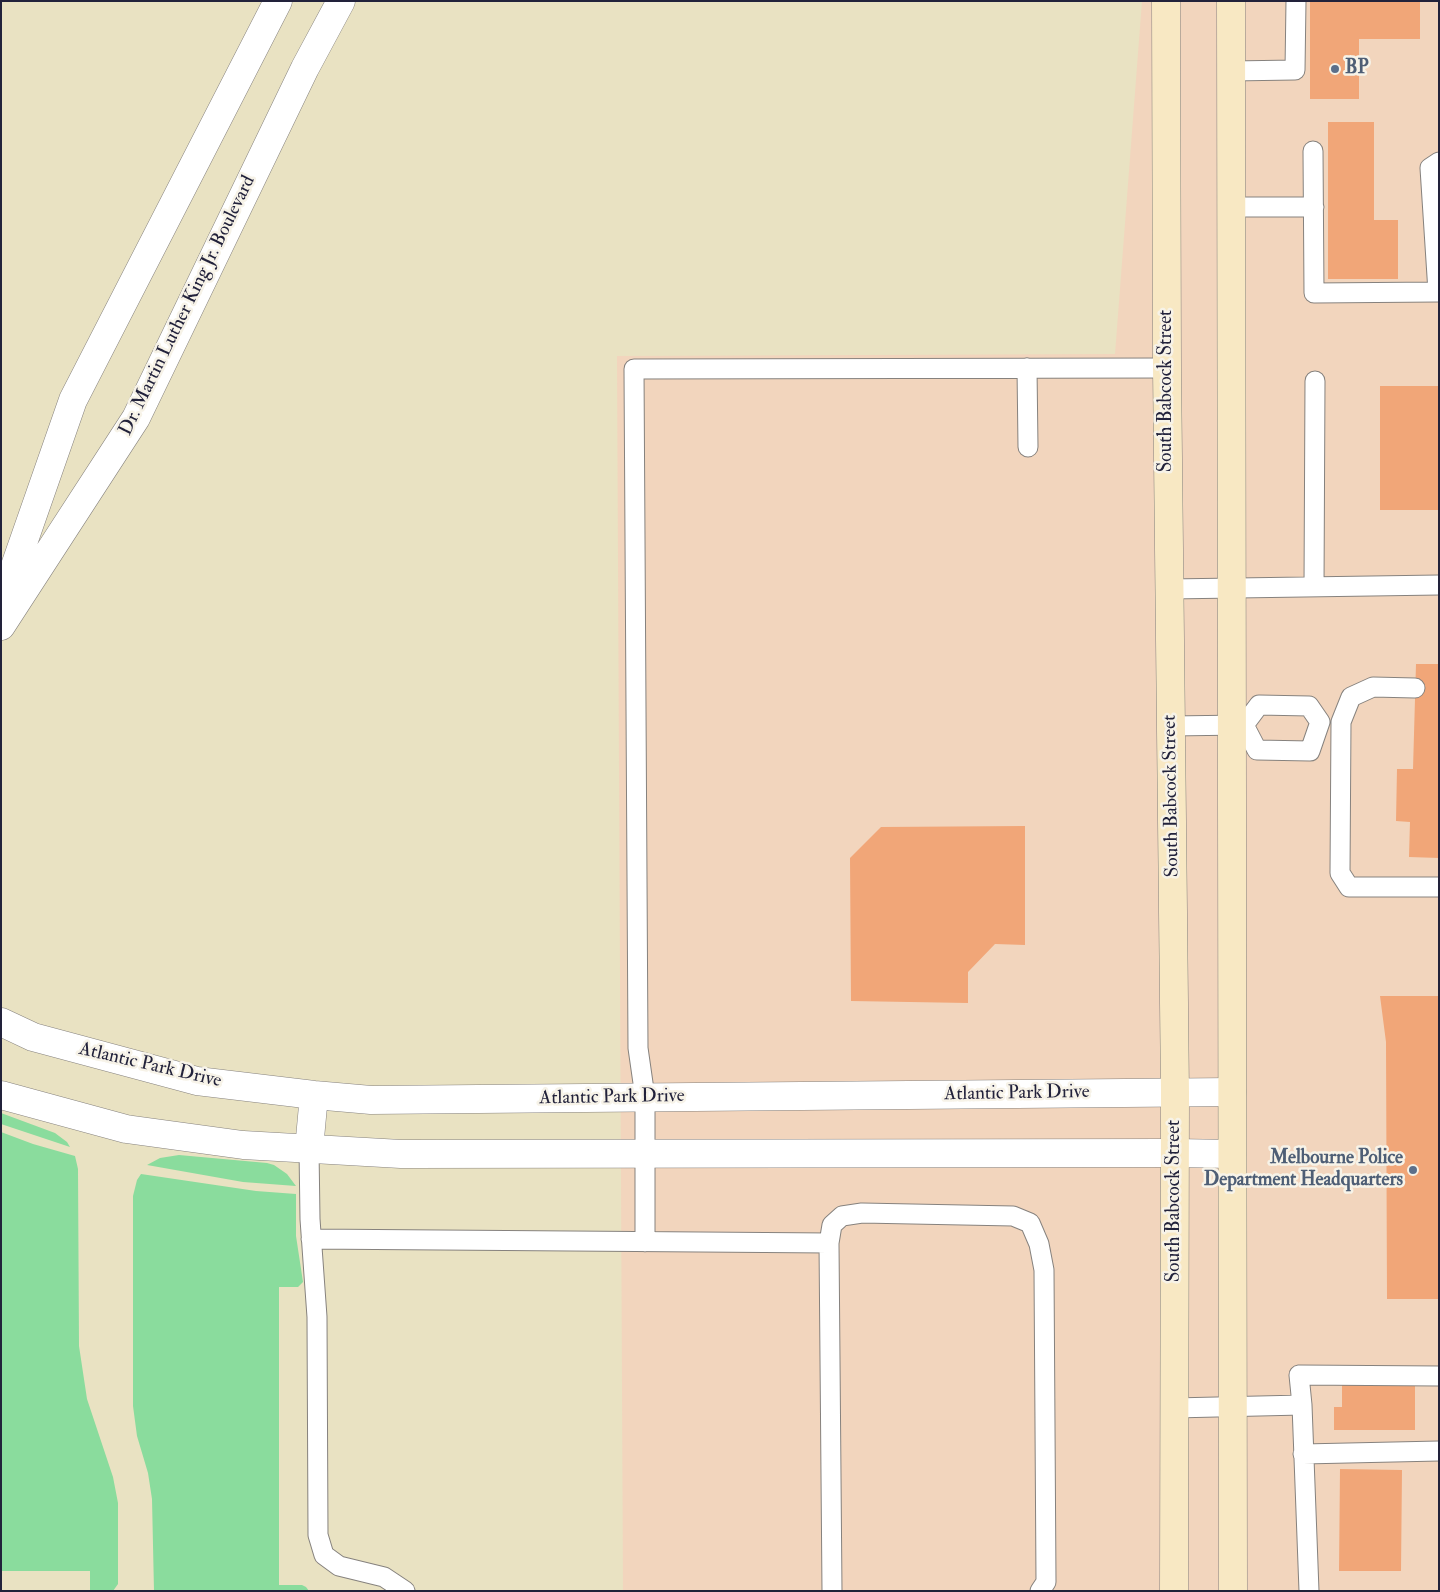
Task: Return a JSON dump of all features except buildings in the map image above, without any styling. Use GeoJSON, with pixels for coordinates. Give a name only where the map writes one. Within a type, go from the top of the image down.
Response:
{"type":"FeatureCollection","features":[{"type":"Feature","properties":{"kind":"main road","name":"South Babcock Street"},"geometry":{"type":"LineString","coordinates":[[1166,1],[1167,368],[1175,1092],[1174,1591]]}},
{"type":"Feature","properties":{"kind":"main road"},"geometry":{"type":"LineString","coordinates":[[1231,1],[1231,588],[1238,725],[1232,1092],[1233,1591]]}},
{"type":"Feature","properties":{"kind":"street"},"geometry":{"type":"LineString","coordinates":[[1,606],[72,400],[278,1]]}},
{"type":"Feature","properties":{"kind":"street","name":"Dr. Martin Luther King Jr. Boulevard"},"geometry":{"type":"LineString","coordinates":[[1,626],[136,418],[305,68],[341,1]]}},
{"type":"Feature","properties":{"kind":"street","name":"Atlantic Park Drive"},"geometry":{"type":"LineString","coordinates":[[1,1022],[33,1037],[197,1081],[371,1100],[1232,1092]]}},
{"type":"Feature","properties":{"kind":"street"},"geometry":{"type":"LineString","coordinates":[[1,1094],[126,1129],[242,1145],[401,1154],[1232,1154]]}},
{"type":"Feature","properties":{"kind":"street"},"geometry":{"type":"LineString","coordinates":[[309,1149],[314,1095]]}},
{"type":"Feature","properties":{"kind":"lane"},"geometry":{"type":"LineString","coordinates":[[1231,71],[1294,70],[1296,1]]}},
{"type":"Feature","properties":{"kind":"lane"},"geometry":{"type":"LineString","coordinates":[[1313,151],[1314,293],[1439,292],[1430,168],[1439,162]]}},
{"type":"Feature","properties":{"kind":"lane"},"geometry":{"type":"LineString","coordinates":[[1231,207],[1314,207]]}},
{"type":"Feature","properties":{"kind":"lane"},"geometry":{"type":"LineString","coordinates":[[1027,368],[1028,447]]}},
{"type":"Feature","properties":{"kind":"lane"},"geometry":{"type":"LineString","coordinates":[[645,1242],[645,1097],[638,1048],[634,369],[1167,368]]}},
{"type":"Feature","properties":{"kind":"lane"},"geometry":{"type":"LineString","coordinates":[[1314,587],[1315,381]]}},
{"type":"Feature","properties":{"kind":"lane"},"geometry":{"type":"LineString","coordinates":[[1169,588],[1439,584]]}},
{"type":"Feature","properties":{"kind":"lane"},"geometry":{"type":"LineString","coordinates":[[1415,688],[1373,687],[1351,697],[1341,722],[1340,873],[1349,887],[1439,887]]}},
{"type":"Feature","properties":{"kind":"lane"},"geometry":{"type":"LineString","coordinates":[[1171,726],[1238,725],[1259,705],[1309,706],[1320,722]]}},
{"type":"Feature","properties":{"kind":"lane"},"geometry":{"type":"LineString","coordinates":[[1238,725],[1257,750],[1310,751],[1320,722]]}},
{"type":"Feature","properties":{"kind":"lane"},"geometry":{"type":"LineString","coordinates":[[1320,722],[1341,722]]}},
{"type":"Feature","properties":{"kind":"lane"},"geometry":{"type":"LineString","coordinates":[[309,1149],[310,1219],[317,1318],[318,1535],[324,1555],[339,1566],[384,1577],[406,1591]]}},
{"type":"Feature","properties":{"kind":"lane"},"geometry":{"type":"LineString","coordinates":[[832,1591],[829,1243],[832,1225],[842,1216],[862,1214],[1013,1216],[1030,1223],[1039,1244],[1044,1270],[1046,1582],[1040,1591]]}},
{"type":"Feature","properties":{"kind":"lane"},"geometry":{"type":"LineString","coordinates":[[312,1239],[829,1243]]}},
{"type":"Feature","properties":{"kind":"lane"},"geometry":{"type":"LineString","coordinates":[[1309,1591],[1302,1405],[1299,1375],[1439,1376]]}},
{"type":"Feature","properties":{"kind":"lane"},"geometry":{"type":"LineString","coordinates":[[1174,1408],[1302,1405]]}},
{"type":"Feature","properties":{"kind":"lane"},"geometry":{"type":"LineString","coordinates":[[1303,1454],[1439,1450]]}},
{"type":"Feature","properties":{"kind":"shaded area"},"geometry":{"type":"Polygon","coordinates":[[[1142,1],[1439,1],[1439,1591],[623,1591],[617,356],[1115,354],[1142,1]]]}},
{"type":"Feature","properties":{"kind":"green space"},"geometry":{"type":"Polygon","coordinates":[[[1,1113],[55,1133],[67,1142],[70,1147],[1,1124],[1,1113]]]}},
{"type":"Feature","properties":{"kind":"green space"},"geometry":{"type":"Polygon","coordinates":[[[1,1132],[33,1144],[75,1156],[78,1169],[79,1346],[87,1399],[113,1477],[118,1503],[118,1584],[113,1591],[90,1591],[90,1571],[1,1571],[1,1132]]]}},
{"type":"Feature","properties":{"kind":"green space"},"geometry":{"type":"Polygon","coordinates":[[[179,1155],[267,1163],[274,1165],[287,1174],[296,1186],[243,1182],[147,1165],[160,1158],[179,1155]]]}},
{"type":"Feature","properties":{"kind":"green space"},"geometry":{"type":"Polygon","coordinates":[[[141,1174],[256,1191],[296,1194],[296,1236],[303,1282],[298,1287],[279,1287],[279,1585],[302,1585],[309,1591],[154,1591],[152,1499],[148,1473],[137,1436],[133,1406],[133,1196],[137,1180],[141,1174]]]}},
{"type":"Feature","properties":{"kind":"place","name":"BP"},"geometry":{"type":"Point","coordinates":[1335,69]}},
{"type":"Feature","properties":{"kind":"place","name":"Melbourne Police Department Headquarters"},"geometry":{"type":"Point","coordinates":[1413,1170]}}]}
